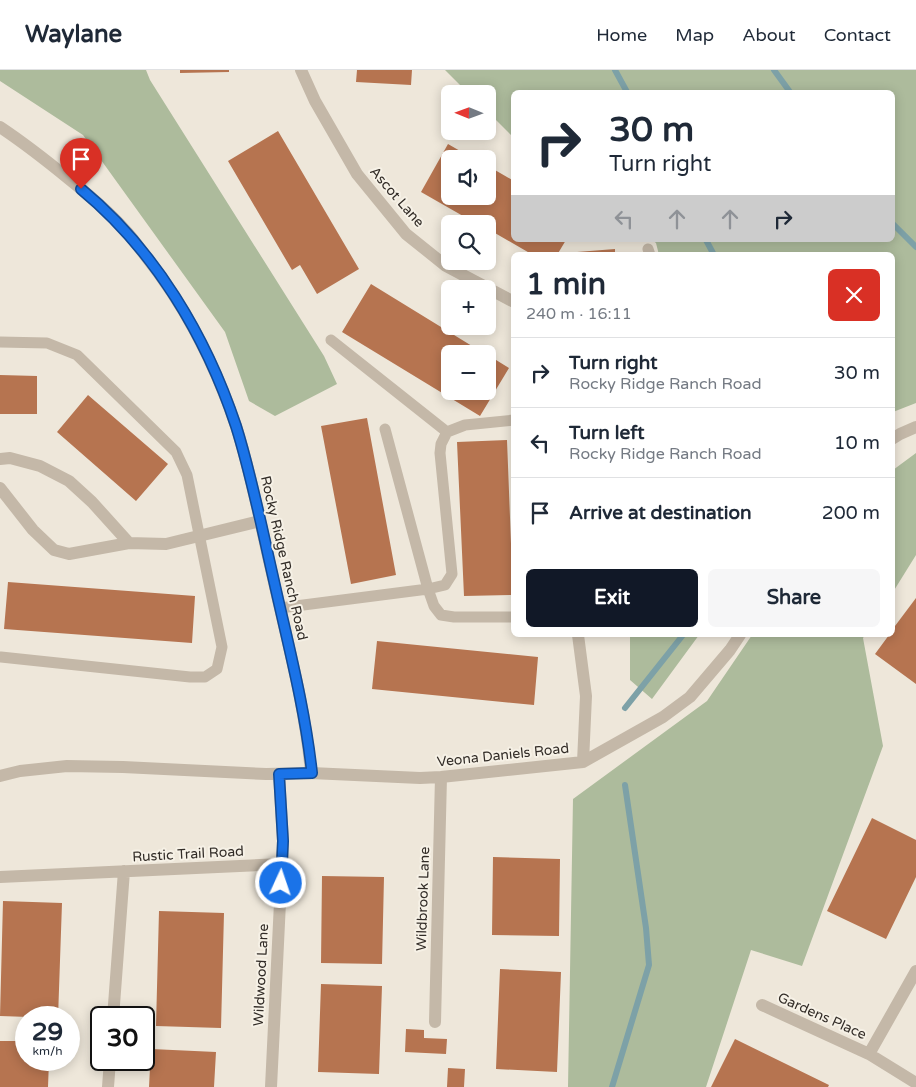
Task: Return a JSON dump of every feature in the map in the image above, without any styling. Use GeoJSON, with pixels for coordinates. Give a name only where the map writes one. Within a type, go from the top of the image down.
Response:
{"type":"FeatureCollection","features":[{"type":"Feature","properties":{"kind":"street","name":"Ascot Lane"},"geometry":{"type":"LineString","coordinates":[[301,70],[315,101],[357,174],[406,234],[446,266],[511,300]]}},
{"type":"Feature","properties":{"kind":"street","name":"Rocky Ridge Ranch Road"},"geometry":{"type":"LineString","coordinates":[[0,127],[31,148],[94,199],[126,230],[171,290],[201,341],[220,382],[236,426],[248,468],[296,676],[312,773]]}},
{"type":"Feature","properties":{"kind":"street"},"geometry":{"type":"LineString","coordinates":[[895,437],[916,427]]}},
{"type":"Feature","properties":{"kind":"street"},"geometry":{"type":"LineString","coordinates":[[0,459],[10,458],[40,466],[70,481],[129,543]]}},
{"type":"Feature","properties":{"kind":"street"},"geometry":{"type":"LineString","coordinates":[[0,488],[33,530],[54,550],[68,554],[129,543],[166,544],[260,521]]}},
{"type":"Feature","properties":{"kind":"street"},"geometry":{"type":"LineString","coordinates":[[578,637],[586,696],[584,762]]}},
{"type":"Feature","properties":{"kind":"street","name":"Veona Daniels Road"},"geometry":{"type":"LineString","coordinates":[[312,773],[420,778],[584,762],[663,717],[690,697],[739,637]]}},
{"type":"Feature","properties":{"kind":"street"},"geometry":{"type":"LineString","coordinates":[[0,776],[20,771],[67,766],[266,774],[312,773]]}},
{"type":"Feature","properties":{"kind":"street","name":"Wildwood Lane"},"geometry":{"type":"LineString","coordinates":[[271,1087],[283,841],[279,774]]}},
{"type":"Feature","properties":{"kind":"street","name":"Wildbrook Lane"},"geometry":{"type":"LineString","coordinates":[[435,1022],[441,777]]}},
{"type":"Feature","properties":{"kind":"street","name":"Rustic Trail Road"},"geometry":{"type":"LineString","coordinates":[[0,877],[282,864]]}},
{"type":"Feature","properties":{"kind":"street","name":"Rustic Trail Road"},"geometry":{"type":"LineString","coordinates":[[115,1006],[124,872]]}},
{"type":"Feature","properties":{"kind":"street","name":"Gardens Place"},"geometry":{"type":"LineString","coordinates":[[869,1054],[916,971]]}},
{"type":"Feature","properties":{"kind":"street","name":"Gardens Place"},"geometry":{"type":"LineString","coordinates":[[762,1005],[869,1054],[916,1083]]}},
{"type":"Feature","properties":{"kind":"street"},"geometry":{"type":"LineString","coordinates":[[108,1087],[109,1071]]}},
{"type":"Feature","properties":{"kind":"lane"},"geometry":{"type":"LineString","coordinates":[[331,340],[447,432]]}},
{"type":"Feature","properties":{"kind":"lane"},"geometry":{"type":"LineString","coordinates":[[0,342],[47,343],[77,355],[176,452],[188,475],[222,647],[217,669],[205,677],[1,657]]}},
{"type":"Feature","properties":{"kind":"lane"},"geometry":{"type":"LineString","coordinates":[[280,608],[428,589],[445,585],[452,574],[440,453],[442,444],[447,432],[466,425],[511,420]]}},
{"type":"Feature","properties":{"kind":"lane"},"geometry":{"type":"LineString","coordinates":[[385,429],[434,606],[441,615],[511,618]]}},
{"type":"Feature","properties":{"kind":"green space"},"geometry":{"type":"Polygon","coordinates":[[[0,70],[146,70],[150,80],[324,356],[337,384],[275,416],[249,401],[225,332],[83,135],[0,81],[0,70]]]}},
{"type":"Feature","properties":{"kind":"green space"},"geometry":{"type":"Polygon","coordinates":[[[445,70],[916,70],[916,403],[895,411],[895,252],[658,252],[655,242],[895,242],[895,90],[511,90],[511,135],[496,120],[496,85],[460,85],[445,70]]]}},
{"type":"Feature","properties":{"kind":"green space"},"geometry":{"type":"Polygon","coordinates":[[[916,453],[916,555],[895,589],[895,469],[916,453]]]}},
{"type":"Feature","properties":{"kind":"green space"},"geometry":{"type":"Polygon","coordinates":[[[630,637],[698,637],[652,699],[630,680],[630,637]]]}},
{"type":"Feature","properties":{"kind":"green space"},"geometry":{"type":"Polygon","coordinates":[[[751,637],[864,637],[883,746],[802,966],[751,950],[706,1087],[568,1087],[573,799],[707,701],[751,637]]]}},
{"type":"Feature","properties":{"kind":"building"},"geometry":{"type":"Polygon","coordinates":[[[180,70],[229,70],[229,72],[180,73],[180,70]]]}},
{"type":"Feature","properties":{"kind":"building"},"geometry":{"type":"Polygon","coordinates":[[[357,70],[412,70],[411,85],[356,82],[357,70]]]}},
{"type":"Feature","properties":{"kind":"building"},"geometry":{"type":"Polygon","coordinates":[[[278,131],[359,269],[317,294],[300,265],[292,270],[228,161],[278,131]]]}},
{"type":"Feature","properties":{"kind":"building"},"geometry":{"type":"Polygon","coordinates":[[[448,144],[458,150],[445,150],[448,144]]]}},
{"type":"Feature","properties":{"kind":"building"},"geometry":{"type":"Polygon","coordinates":[[[441,156],[441,203],[421,192],[441,156]]]}},
{"type":"Feature","properties":{"kind":"building"},"geometry":{"type":"Polygon","coordinates":[[[496,171],[511,179],[511,242],[565,242],[559,252],[528,252],[496,234],[496,215],[461,215],[444,205],[496,205],[496,171]]]}},
{"type":"Feature","properties":{"kind":"building"},"geometry":{"type":"Polygon","coordinates":[[[615,249],[615,252],[577,252],[615,249]]]}},
{"type":"Feature","properties":{"kind":"building"},"geometry":{"type":"Polygon","coordinates":[[[371,284],[441,327],[441,335],[454,335],[470,345],[441,345],[441,392],[342,332],[371,284]]]}},
{"type":"Feature","properties":{"kind":"building"},"geometry":{"type":"Polygon","coordinates":[[[496,360],[509,368],[496,390],[496,360]]]}},
{"type":"Feature","properties":{"kind":"building"},"geometry":{"type":"Polygon","coordinates":[[[0,375],[37,376],[37,414],[0,414],[0,375]]]}},
{"type":"Feature","properties":{"kind":"building"},"geometry":{"type":"Polygon","coordinates":[[[88,395],[168,464],[136,501],[57,432],[88,395]]]}},
{"type":"Feature","properties":{"kind":"building"},"geometry":{"type":"Polygon","coordinates":[[[454,400],[490,400],[480,416],[454,400]]]}},
{"type":"Feature","properties":{"kind":"building"},"geometry":{"type":"Polygon","coordinates":[[[367,418],[396,575],[351,584],[321,426],[367,418]]]}},
{"type":"Feature","properties":{"kind":"building"},"geometry":{"type":"Polygon","coordinates":[[[507,440],[511,595],[464,596],[457,442],[507,440]]]}},
{"type":"Feature","properties":{"kind":"building"},"geometry":{"type":"Polygon","coordinates":[[[8,582],[195,596],[192,643],[4,629],[8,582]]]}},
{"type":"Feature","properties":{"kind":"building"},"geometry":{"type":"Polygon","coordinates":[[[916,598],[916,684],[875,654],[888,637],[895,637],[895,626],[916,598]]]}},
{"type":"Feature","properties":{"kind":"building"},"geometry":{"type":"Polygon","coordinates":[[[377,641],[538,657],[534,705],[372,689],[377,641]]]}},
{"type":"Feature","properties":{"kind":"building"},"geometry":{"type":"Polygon","coordinates":[[[872,818],[916,840],[916,877],[886,939],[827,911],[872,818]]]}},
{"type":"Feature","properties":{"kind":"building"},"geometry":{"type":"Polygon","coordinates":[[[493,857],[560,859],[559,936],[492,935],[493,857]]]}},
{"type":"Feature","properties":{"kind":"building"},"geometry":{"type":"Polygon","coordinates":[[[322,876],[384,877],[382,964],[321,963],[322,876]]]}},
{"type":"Feature","properties":{"kind":"building"},"geometry":{"type":"Polygon","coordinates":[[[3,901],[62,903],[58,1006],[15,1006],[15,1017],[0,1016],[3,901]]]}},
{"type":"Feature","properties":{"kind":"building"},"geometry":{"type":"Polygon","coordinates":[[[159,911],[224,913],[221,1028],[156,1026],[159,911]]]}},
{"type":"Feature","properties":{"kind":"building"},"geometry":{"type":"Polygon","coordinates":[[[500,969],[561,972],[557,1072],[496,1069],[500,969]]]}},
{"type":"Feature","properties":{"kind":"building"},"geometry":{"type":"Polygon","coordinates":[[[321,984],[382,986],[379,1074],[318,1072],[321,984]]]}},
{"type":"Feature","properties":{"kind":"building"},"geometry":{"type":"Polygon","coordinates":[[[406,1029],[424,1030],[424,1038],[447,1039],[446,1054],[405,1052],[406,1029]]]}},
{"type":"Feature","properties":{"kind":"building"},"geometry":{"type":"Polygon","coordinates":[[[735,1039],[829,1085],[828,1087],[711,1087],[735,1039]]]}},
{"type":"Feature","properties":{"kind":"building"},"geometry":{"type":"Polygon","coordinates":[[[0,1041],[15,1041],[15,1071],[49,1071],[48,1087],[0,1087],[0,1041]]]}},
{"type":"Feature","properties":{"kind":"building"},"geometry":{"type":"Polygon","coordinates":[[[155,1049],[216,1052],[214,1087],[149,1087],[150,1071],[155,1071],[155,1049]]]}},
{"type":"Feature","properties":{"kind":"building"},"geometry":{"type":"Polygon","coordinates":[[[448,1068],[465,1069],[464,1087],[447,1087],[448,1068]]]}},
{"type":"Feature","properties":{"kind":"waterway"},"geometry":{"type":"LineString","coordinates":[[615,70],[626,90]]}},
{"type":"Feature","properties":{"kind":"waterway"},"geometry":{"type":"LineString","coordinates":[[774,70],[789,90]]}},
{"type":"Feature","properties":{"kind":"waterway"},"geometry":{"type":"LineString","coordinates":[[895,226],[916,247]]}},
{"type":"Feature","properties":{"kind":"waterway"},"geometry":{"type":"LineString","coordinates":[[707,242],[712,252]]}},
{"type":"Feature","properties":{"kind":"waterway"},"geometry":{"type":"LineString","coordinates":[[625,708],[681,637]]}},
{"type":"Feature","properties":{"kind":"waterway"},"geometry":{"type":"LineString","coordinates":[[612,1087],[649,965],[646,928],[625,785]]}},
{"type":"Feature","properties":{"kind":"route"},"geometry":{"type":"LineString","coordinates":[[81,189],[126,230],[171,290],[201,341],[220,382],[236,426],[248,468],[296,676],[312,773],[279,774],[283,841],[281,883]]}}]}
